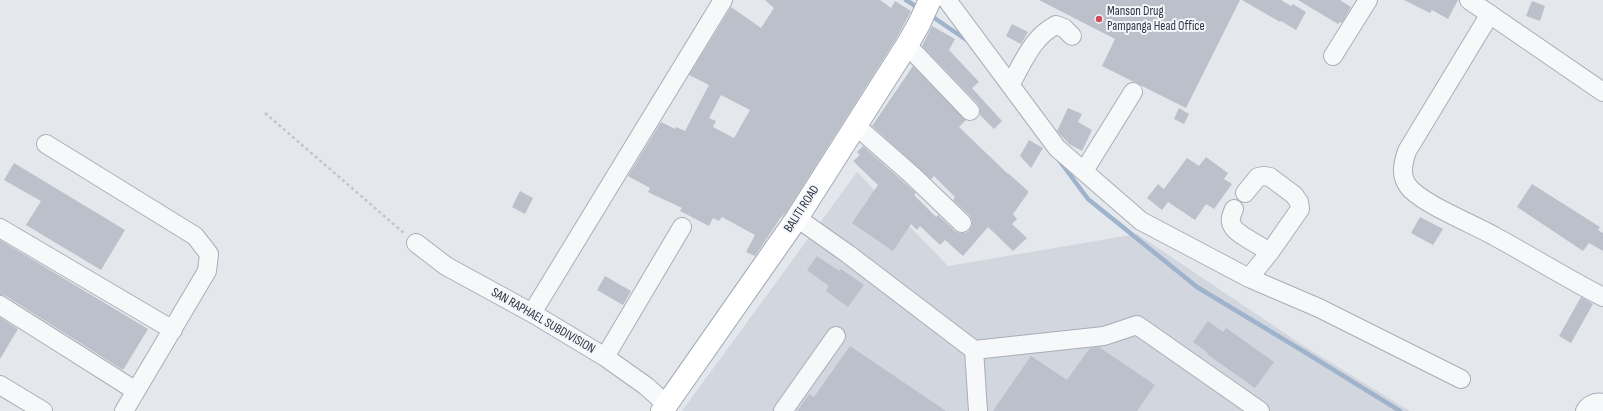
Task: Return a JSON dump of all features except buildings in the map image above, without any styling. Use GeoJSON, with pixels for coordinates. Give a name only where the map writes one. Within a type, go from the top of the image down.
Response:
{"type":"FeatureCollection","features":[{"type":"Feature","properties":{"kind":"main road","name":"BALITI ROAD"},"geometry":{"type":"LineString","coordinates":[[664,407],[797,218],[907,45],[930,0]]}},
{"type":"Feature","properties":{"kind":"street"},"geometry":{"type":"LineString","coordinates":[[532,313],[723,0]]}},
{"type":"Feature","properties":{"kind":"street"},"geometry":{"type":"LineString","coordinates":[[947,0],[1057,148],[1141,221],[1248,278],[1319,308],[1461,379]]}},
{"type":"Feature","properties":{"kind":"street"},"geometry":{"type":"LineString","coordinates":[[1333,56],[1368,0]]}},
{"type":"Feature","properties":{"kind":"street"},"geometry":{"type":"LineString","coordinates":[[1469,0],[1603,92]]}},
{"type":"Feature","properties":{"kind":"street"},"geometry":{"type":"LineString","coordinates":[[1490,14],[1407,151],[1403,163],[1403,174],[1407,185],[1417,196],[1494,236],[1603,297]]}},
{"type":"Feature","properties":{"kind":"street"},"geometry":{"type":"LineString","coordinates":[[1010,85],[1036,40],[1046,30],[1056,25],[1064,28],[1072,36]]}},
{"type":"Feature","properties":{"kind":"street"},"geometry":{"type":"LineString","coordinates":[[907,45],[970,111]]}},
{"type":"Feature","properties":{"kind":"street"},"geometry":{"type":"LineString","coordinates":[[1084,171],[1133,92]]}},
{"type":"Feature","properties":{"kind":"street"},"geometry":{"type":"LineString","coordinates":[[855,125],[962,223]]}},
{"type":"Feature","properties":{"kind":"street"},"geometry":{"type":"LineString","coordinates":[[46,144],[195,236],[209,254],[207,271],[124,411]]}},
{"type":"Feature","properties":{"kind":"street"},"geometry":{"type":"LineString","coordinates":[[1245,193],[1258,177],[1270,177],[1294,195],[1299,202],[1300,209],[1270,252],[1248,278]]}},
{"type":"Feature","properties":{"kind":"street"},"geometry":{"type":"LineString","coordinates":[[1234,210],[1230,217],[1234,229],[1270,252]]}},
{"type":"Feature","properties":{"kind":"street"},"geometry":{"type":"LineString","coordinates":[[797,218],[848,254],[974,350],[1104,336],[1137,325],[1260,411]]}},
{"type":"Feature","properties":{"kind":"street"},"geometry":{"type":"LineString","coordinates":[[604,357],[682,227]]}},
{"type":"Feature","properties":{"kind":"street"},"geometry":{"type":"LineString","coordinates":[[0,228],[173,330]]}},
{"type":"Feature","properties":{"kind":"street","name":"SAN RAPHAEL SUBDIVISION"},"geometry":{"type":"LineString","coordinates":[[416,243],[446,266],[532,313],[604,357],[646,386],[664,407]]}},
{"type":"Feature","properties":{"kind":"street"},"geometry":{"type":"LineString","coordinates":[[0,305],[136,391]]}},
{"type":"Feature","properties":{"kind":"street"},"geometry":{"type":"LineString","coordinates":[[783,411],[836,336]]}},
{"type":"Feature","properties":{"kind":"street"},"geometry":{"type":"LineString","coordinates":[[974,350],[978,411]]}},
{"type":"Feature","properties":{"kind":"street"},"geometry":{"type":"LineString","coordinates":[[0,385],[43,411]]}},
{"type":"Feature","properties":{"kind":"street"},"geometry":{"type":"LineString","coordinates":[[1585,411],[1593,403],[1603,403]]}},
{"type":"Feature","properties":{"kind":"path"},"geometry":{"type":"LineString","coordinates":[[265,113],[416,243]]}},
{"type":"Feature","properties":{"kind":"shaded area"},"geometry":{"type":"Polygon","coordinates":[[[857,172],[948,266],[1137,234],[1304,346],[1410,411],[682,411],[857,172]]]}},
{"type":"Feature","properties":{"kind":"waterway"},"geometry":{"type":"LineString","coordinates":[[906,0],[920,9]]}},
{"type":"Feature","properties":{"kind":"waterway"},"geometry":{"type":"LineString","coordinates":[[930,15],[968,41]]}},
{"type":"Feature","properties":{"kind":"waterway"},"geometry":{"type":"LineString","coordinates":[[1059,160],[1088,199],[1197,287],[1400,411]]}},
{"type":"Feature","properties":{"kind":"place","name":"Manson Drug Pampanga Head Office"},"geometry":{"type":"Point","coordinates":[1099,19]}}]}
